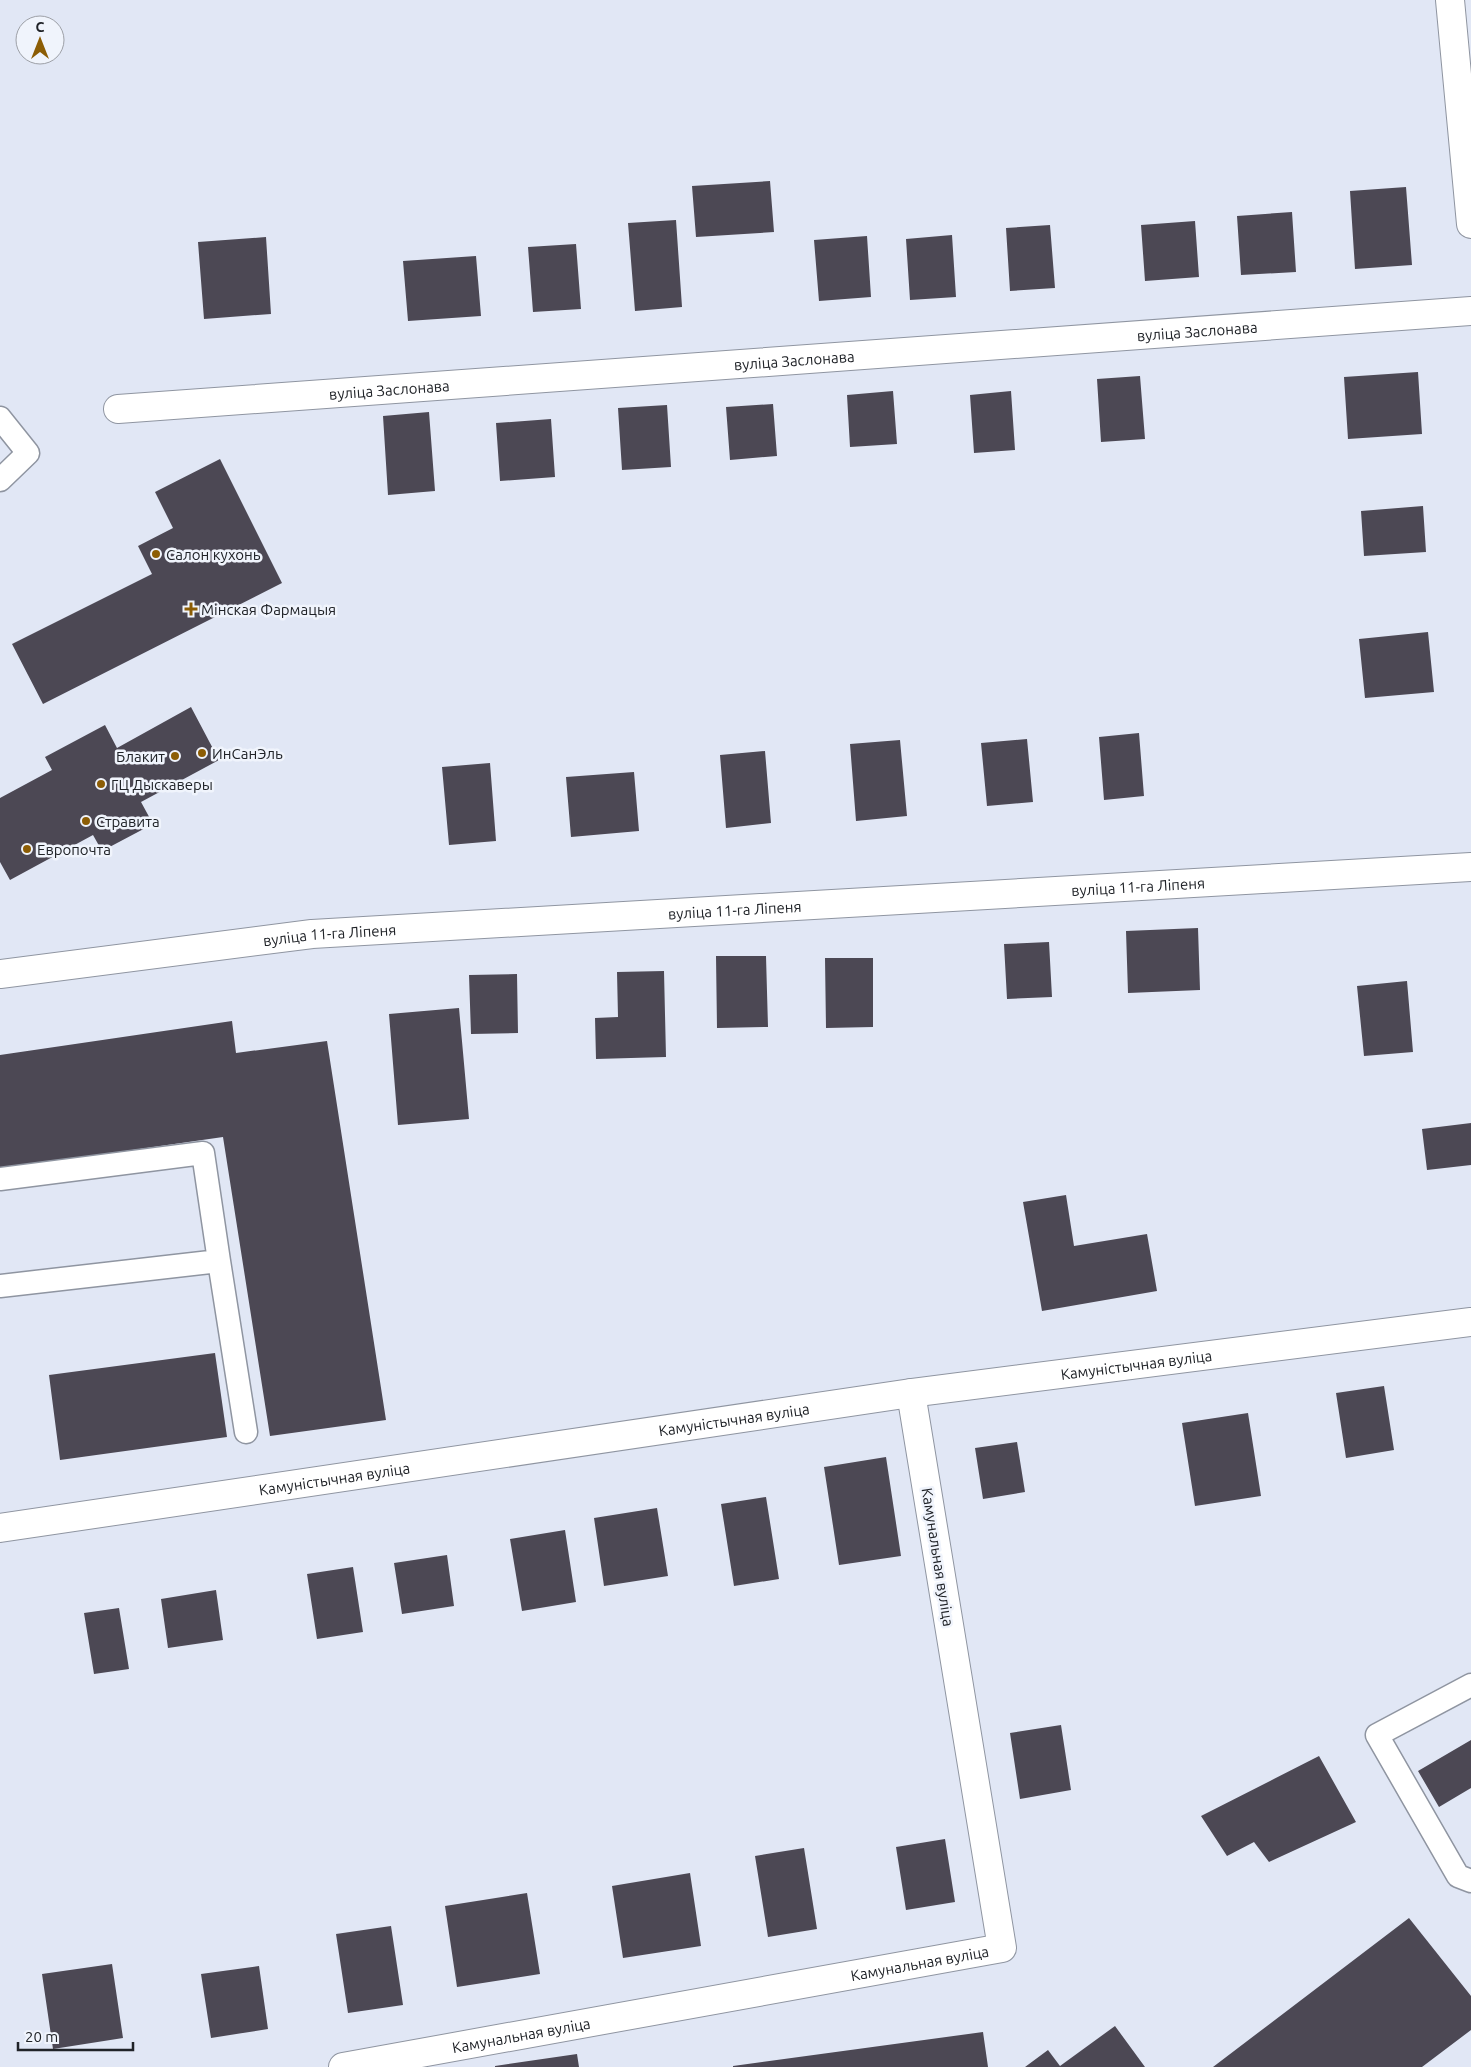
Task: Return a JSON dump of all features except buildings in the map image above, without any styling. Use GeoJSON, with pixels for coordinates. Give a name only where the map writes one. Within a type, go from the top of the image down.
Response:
{"type":"FeatureCollection","features":[{"type":"Feature","properties":{"kind":"street"},"geometry":{"type":"LineString","coordinates":[[1450,0],[1471,224]]}},
{"type":"Feature","properties":{"kind":"street","name":"вуліца Заслонава"},"geometry":{"type":"LineString","coordinates":[[118,409],[1471,311]]}},
{"type":"Feature","properties":{"kind":"street","name":"вуліца 11-га Ліпеня"},"geometry":{"type":"LineString","coordinates":[[0,974],[312,934],[1471,867]]}},
{"type":"Feature","properties":{"kind":"street","name":"Камуністычная вуліца"},"geometry":{"type":"LineString","coordinates":[[0,1528],[910,1393],[1471,1322]]}},
{"type":"Feature","properties":{"kind":"street","name":"Камунальная вуліца"},"geometry":{"type":"LineString","coordinates":[[343,2067],[1002,1948],[910,1393]]}},
{"type":"Feature","properties":{"kind":"lane"},"geometry":{"type":"LineString","coordinates":[[0,418],[28,453],[0,480]]}},
{"type":"Feature","properties":{"kind":"lane"},"geometry":{"type":"LineString","coordinates":[[0,1179],[203,1153],[246,1432]]}},
{"type":"Feature","properties":{"kind":"lane"},"geometry":{"type":"LineString","coordinates":[[0,1286],[219,1261]]}},
{"type":"Feature","properties":{"kind":"lane"},"geometry":{"type":"LineString","coordinates":[[1471,1685],[1377,1735],[1458,1876],[1471,1881]]}},
{"type":"Feature","properties":{"kind":"place","name":"Салон кухонь"},"geometry":{"type":"Point","coordinates":[156,554]}},
{"type":"Feature","properties":{"kind":"place","name":"Мінская Фармацыя"},"geometry":{"type":"Point","coordinates":[191,609]}},
{"type":"Feature","properties":{"kind":"place","name":"ИнСанЭль"},"geometry":{"type":"Point","coordinates":[202,753]}},
{"type":"Feature","properties":{"kind":"place","name":"Блакит"},"geometry":{"type":"Point","coordinates":[175,756]}},
{"type":"Feature","properties":{"kind":"place","name":"ГЦ Дыскаверы"},"geometry":{"type":"Point","coordinates":[101,784]}},
{"type":"Feature","properties":{"kind":"place","name":"Стравита"},"geometry":{"type":"Point","coordinates":[86,821]}},
{"type":"Feature","properties":{"kind":"place","name":"Европочта"},"geometry":{"type":"Point","coordinates":[27,849]}}]}
